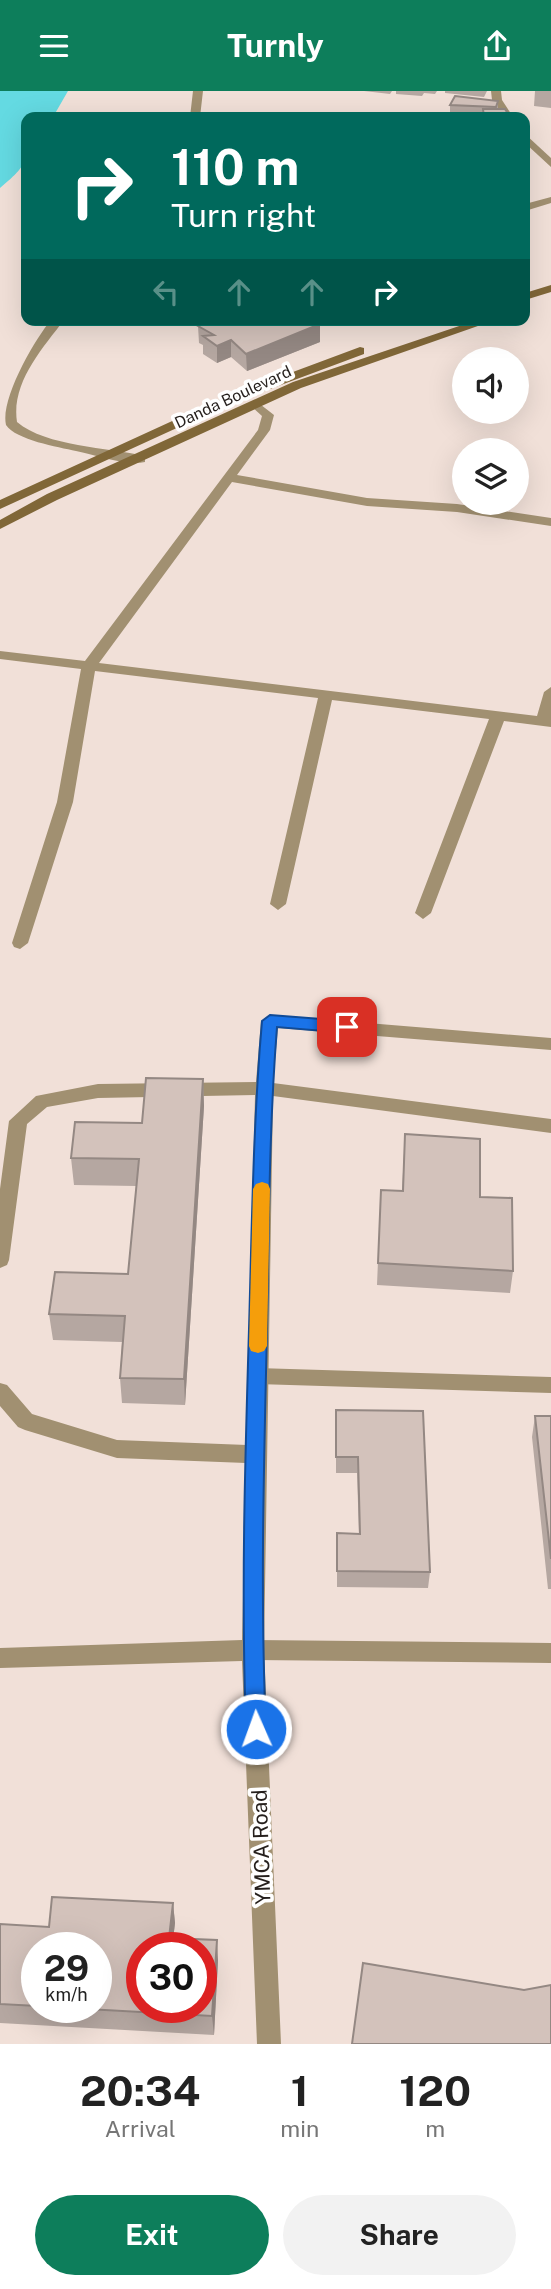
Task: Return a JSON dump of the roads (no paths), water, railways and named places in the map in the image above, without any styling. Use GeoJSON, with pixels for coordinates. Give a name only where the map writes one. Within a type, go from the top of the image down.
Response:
{"type":"FeatureCollection","features":[{"type":"Feature","properties":{"kind":"main road"},"geometry":{"type":"LineString","coordinates":[[530,295],[551,288]]}},
{"type":"Feature","properties":{"kind":"main road"},"geometry":{"type":"LineString","coordinates":[[530,306],[551,299]]}},
{"type":"Feature","properties":{"kind":"main road"},"geometry":{"type":"LineString","coordinates":[[0,506],[108,453],[263,386],[437,326]]}},
{"type":"Feature","properties":{"kind":"main road","name":"Danda Boulevard"},"geometry":{"type":"LineString","coordinates":[[0,525],[52,497],[297,386],[472,326]]}},
{"type":"Feature","properties":{"kind":"street"},"geometry":{"type":"LineString","coordinates":[[196,112],[198,91]]}},
{"type":"Feature","properties":{"kind":"street"},"geometry":{"type":"LineString","coordinates":[[496,91],[497,100],[505,112]]}},
{"type":"Feature","properties":{"kind":"street"},"geometry":{"type":"LineString","coordinates":[[530,142],[551,164]]}},
{"type":"Feature","properties":{"kind":"street"},"geometry":{"type":"LineString","coordinates":[[530,206],[551,200]]}},
{"type":"Feature","properties":{"kind":"street"},"geometry":{"type":"LineString","coordinates":[[53,326],[24,362],[11,387],[6,411],[11,425],[26,435],[140,459]]}},
{"type":"Feature","properties":{"kind":"street"},"geometry":{"type":"LineString","coordinates":[[20,943],[65,802],[89,666],[264,430],[268,415],[256,405]]}},
{"type":"Feature","properties":{"kind":"street"},"geometry":{"type":"LineString","coordinates":[[229,478],[367,502],[457,509],[551,522]]}},
{"type":"Feature","properties":{"kind":"street"},"geometry":{"type":"LineString","coordinates":[[0,655],[547,722],[551,692]]}},
{"type":"Feature","properties":{"kind":"street"},"geometry":{"type":"LineString","coordinates":[[278,904],[326,695]]}},
{"type":"Feature","properties":{"kind":"street"},"geometry":{"type":"LineString","coordinates":[[423,913],[498,716]]}},
{"type":"Feature","properties":{"kind":"street","name":"YMCA Road"},"geometry":{"type":"LineString","coordinates":[[269,2044],[253,1650],[264,1088],[270,1021],[551,1044]]}},
{"type":"Feature","properties":{"kind":"street"},"geometry":{"type":"LineString","coordinates":[[0,1260],[18,1121],[42,1101],[98,1091],[264,1088],[551,1126]]}},
{"type":"Feature","properties":{"kind":"street"},"geometry":{"type":"LineString","coordinates":[[257,1376],[551,1385]]}},
{"type":"Feature","properties":{"kind":"street"},"geometry":{"type":"LineString","coordinates":[[0,1391],[25,1420],[117,1449],[256,1454]]}},
{"type":"Feature","properties":{"kind":"street"},"geometry":{"type":"LineString","coordinates":[[0,1658],[253,1650],[551,1653]]}},
{"type":"Feature","properties":{"kind":"water"},"geometry":{"type":"Polygon","coordinates":[[[0,91],[68,91],[56,112],[21,112],[21,167],[0,188],[0,91]]]}}]}
